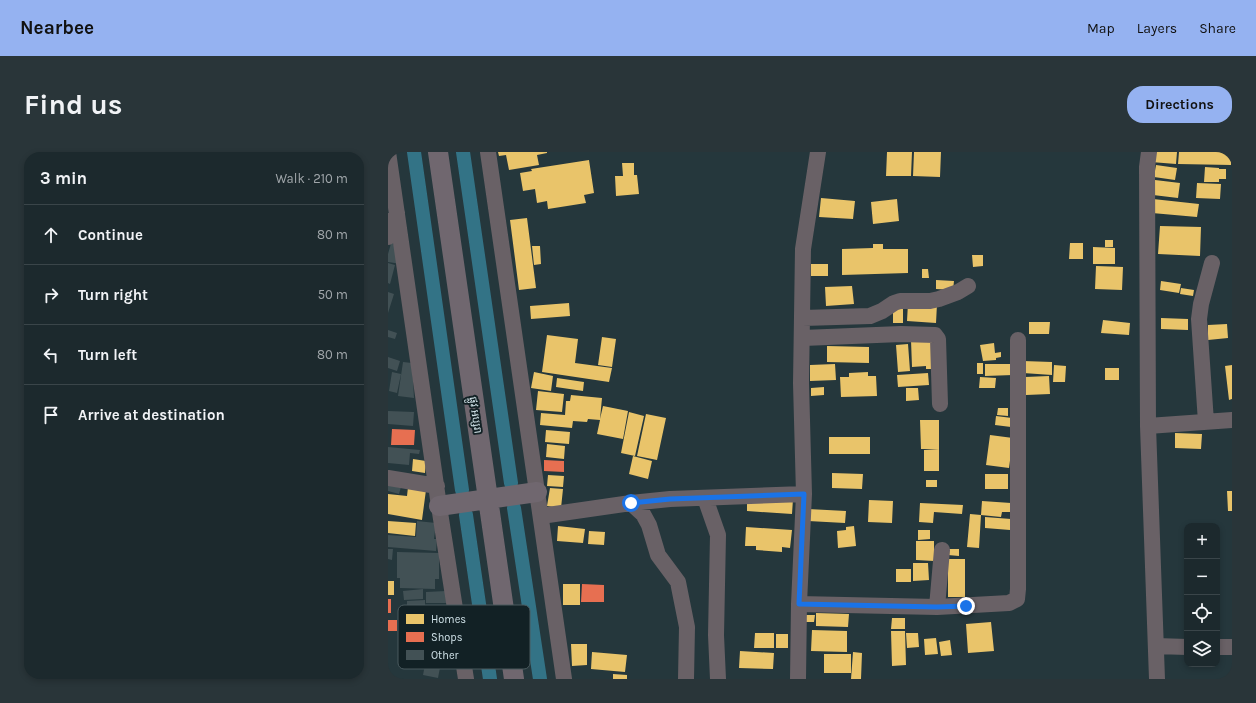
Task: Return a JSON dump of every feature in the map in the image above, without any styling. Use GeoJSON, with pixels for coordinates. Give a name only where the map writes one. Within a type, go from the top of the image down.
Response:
{"type":"FeatureCollection","features":[{"type":"Feature","properties":{"kind":"main road","name":"ផ្លូវ អប្សរា"},"geometry":{"type":"LineString","coordinates":[[438,152],[503,605]]}},
{"type":"Feature","properties":{"kind":"main road"},"geometry":{"type":"LineString","coordinates":[[439,506],[537,492]]}},
{"type":"Feature","properties":{"kind":"main road","name":"ផ្លូវ អប្សរា"},"geometry":{"type":"LineString","coordinates":[[513,669],[514,679]]}},
{"type":"Feature","properties":{"kind":"street"},"geometry":{"type":"LineString","coordinates":[[388,152],[454,605]]}},
{"type":"Feature","properties":{"kind":"street"},"geometry":{"type":"LineString","coordinates":[[488,152],[564,679]]}},
{"type":"Feature","properties":{"kind":"street"},"geometry":{"type":"LineString","coordinates":[[798,679],[799,604],[804,494],[801,383],[803,338],[803,249],[818,152]]}},
{"type":"Feature","properties":{"kind":"street"},"geometry":{"type":"LineString","coordinates":[[1149,152],[1147,167],[1148,426],[1157,679]]}},
{"type":"Feature","properties":{"kind":"street"},"geometry":{"type":"LineString","coordinates":[[388,237],[390,228],[397,213]]}},
{"type":"Feature","properties":{"kind":"street"},"geometry":{"type":"LineString","coordinates":[[1206,422],[1199,319],[1201,304],[1212,263]]}},
{"type":"Feature","properties":{"kind":"street"},"geometry":{"type":"LineString","coordinates":[[803,318],[870,316],[900,301],[939,300],[968,286]]}},
{"type":"Feature","properties":{"kind":"street"},"geometry":{"type":"LineString","coordinates":[[803,338],[900,334],[935,335],[938,339],[940,404]]}},
{"type":"Feature","properties":{"kind":"street"},"geometry":{"type":"LineString","coordinates":[[799,604],[937,607],[1009,603],[1017,599],[1018,340]]}},
{"type":"Feature","properties":{"kind":"street"},"geometry":{"type":"LineString","coordinates":[[1148,426],[1232,420]]}},
{"type":"Feature","properties":{"kind":"street"},"geometry":{"type":"LineString","coordinates":[[388,478],[437,486]]}},
{"type":"Feature","properties":{"kind":"street"},"geometry":{"type":"LineString","coordinates":[[541,516],[670,499],[804,494]]}},
{"type":"Feature","properties":{"kind":"street"},"geometry":{"type":"LineString","coordinates":[[705,498],[718,535],[716,635],[718,679]]}},
{"type":"Feature","properties":{"kind":"street"},"geometry":{"type":"LineString","coordinates":[[631,503],[643,514],[649,526],[658,555],[678,582],[688,627],[686,679]]}},
{"type":"Feature","properties":{"kind":"street"},"geometry":{"type":"LineString","coordinates":[[937,607],[942,550]]}},
{"type":"Feature","properties":{"kind":"street"},"geometry":{"type":"LineString","coordinates":[[1156,646],[1184,647]]}},
{"type":"Feature","properties":{"kind":"street"},"geometry":{"type":"LineString","coordinates":[[1220,647],[1232,647]]}},
{"type":"Feature","properties":{"kind":"street"},"geometry":{"type":"LineString","coordinates":[[464,669],[466,679]]}},
{"type":"Feature","properties":{"kind":"building: Homes"},"geometry":{"type":"Polygon","coordinates":[[[498,152],[547,153],[537,155],[539,165],[509,170],[506,155],[499,156],[498,152]]]}},
{"type":"Feature","properties":{"kind":"building: Homes"},"geometry":{"type":"Polygon","coordinates":[[[887,152],[912,152],[911,176],[886,176],[887,152]]]}},
{"type":"Feature","properties":{"kind":"building: Homes"},"geometry":{"type":"Polygon","coordinates":[[[914,152],[941,152],[940,177],[913,176],[914,152]]]}},
{"type":"Feature","properties":{"kind":"building: Homes"},"geometry":{"type":"Polygon","coordinates":[[[1151,152],[1177,152],[1176,164],[1151,162],[1151,152]]]}},
{"type":"Feature","properties":{"kind":"building: Homes"},"geometry":{"type":"Polygon","coordinates":[[[1179,152],[1231,152],[1231,165],[1178,164],[1179,152]]]}},
{"type":"Feature","properties":{"kind":"building: Homes"},"geometry":{"type":"Polygon","coordinates":[[[589,160],[594,193],[584,195],[586,203],[548,209],[547,201],[537,203],[535,189],[523,191],[520,173],[532,171],[531,169],[589,160]]]}},
{"type":"Feature","properties":{"kind":"building: Homes"},"geometry":{"type":"Polygon","coordinates":[[[622,163],[634,163],[634,175],[637,175],[639,194],[616,196],[615,176],[623,176],[622,163]]]}},
{"type":"Feature","properties":{"kind":"building: Homes"},"geometry":{"type":"Polygon","coordinates":[[[1156,165],[1177,168],[1175,180],[1154,177],[1156,165]]]}},
{"type":"Feature","properties":{"kind":"building: Homes"},"geometry":{"type":"Polygon","coordinates":[[[1205,167],[1226,169],[1226,179],[1219,179],[1219,182],[1204,182],[1205,167]]]}},
{"type":"Feature","properties":{"kind":"building: Homes"},"geometry":{"type":"Polygon","coordinates":[[[1155,180],[1180,183],[1178,198],[1153,195],[1155,180]]]}},
{"type":"Feature","properties":{"kind":"building: Homes"},"geometry":{"type":"Polygon","coordinates":[[[1197,183],[1221,184],[1220,199],[1196,198],[1197,183]]]}},
{"type":"Feature","properties":{"kind":"building: Homes"},"geometry":{"type":"Polygon","coordinates":[[[821,198],[855,201],[853,219],[819,217],[821,198]]]}},
{"type":"Feature","properties":{"kind":"building: Homes"},"geometry":{"type":"Polygon","coordinates":[[[897,199],[899,221],[873,224],[871,202],[897,199]]]}},
{"type":"Feature","properties":{"kind":"building: Homes"},"geometry":{"type":"Polygon","coordinates":[[[1153,199],[1199,204],[1197,217],[1152,213],[1153,199]]]}},
{"type":"Feature","properties":{"kind":"building: Homes"},"geometry":{"type":"Polygon","coordinates":[[[527,218],[536,288],[519,290],[510,220],[527,218]]]}},
{"type":"Feature","properties":{"kind":"building: Homes"},"geometry":{"type":"Polygon","coordinates":[[[1160,226],[1201,227],[1200,256],[1158,254],[1160,226]]]}},
{"type":"Feature","properties":{"kind":"building: Homes"},"geometry":{"type":"Polygon","coordinates":[[[1105,240],[1113,240],[1113,247],[1105,247],[1105,240]]]}},
{"type":"Feature","properties":{"kind":"building: Homes"},"geometry":{"type":"Polygon","coordinates":[[[1070,243],[1083,243],[1083,259],[1069,259],[1070,243]]]}},
{"type":"Feature","properties":{"kind":"building: Homes"},"geometry":{"type":"Polygon","coordinates":[[[873,244],[883,244],[883,249],[908,249],[908,273],[842,275],[842,249],[873,248],[873,244]]]}},
{"type":"Feature","properties":{"kind":"building: Homes"},"geometry":{"type":"Polygon","coordinates":[[[532,246],[540,246],[541,264],[534,265],[532,246]]]}},
{"type":"Feature","properties":{"kind":"building: Homes"},"geometry":{"type":"Polygon","coordinates":[[[1093,247],[1115,248],[1115,264],[1093,264],[1093,247]]]}},
{"type":"Feature","properties":{"kind":"building: Homes"},"geometry":{"type":"Polygon","coordinates":[[[972,255],[983,255],[983,266],[973,267],[972,255]]]}},
{"type":"Feature","properties":{"kind":"building: Homes"},"geometry":{"type":"Polygon","coordinates":[[[811,264],[828,264],[828,276],[811,276],[811,264]]]}},
{"type":"Feature","properties":{"kind":"building: Homes"},"geometry":{"type":"Polygon","coordinates":[[[1096,266],[1123,267],[1122,290],[1095,289],[1096,266]]]}},
{"type":"Feature","properties":{"kind":"building: Homes"},"geometry":{"type":"Polygon","coordinates":[[[922,269],[928,269],[929,278],[922,278],[922,269]]]}},
{"type":"Feature","properties":{"kind":"building: Homes"},"geometry":{"type":"Polygon","coordinates":[[[936,280],[954,281],[953,290],[936,289],[936,280]]]}},
{"type":"Feature","properties":{"kind":"building: Homes"},"geometry":{"type":"Polygon","coordinates":[[[1161,281],[1181,284],[1179,293],[1160,290],[1161,281]]]}},
{"type":"Feature","properties":{"kind":"building: Homes"},"geometry":{"type":"Polygon","coordinates":[[[852,286],[854,304],[826,306],[825,287],[852,286]]]}},
{"type":"Feature","properties":{"kind":"building: Homes"},"geometry":{"type":"Polygon","coordinates":[[[1181,288],[1194,290],[1193,296],[1180,294],[1181,288]]]}},
{"type":"Feature","properties":{"kind":"building: Homes"},"geometry":{"type":"Polygon","coordinates":[[[569,303],[570,316],[531,319],[530,306],[569,303]]]}},
{"type":"Feature","properties":{"kind":"building: Homes"},"geometry":{"type":"Polygon","coordinates":[[[908,303],[937,304],[936,323],[907,321],[908,303]]]}},
{"type":"Feature","properties":{"kind":"building: Homes"},"geometry":{"type":"Polygon","coordinates":[[[893,306],[903,306],[903,323],[893,323],[893,306]]]}},
{"type":"Feature","properties":{"kind":"building: Homes"},"geometry":{"type":"Polygon","coordinates":[[[1161,318],[1188,319],[1188,330],[1161,329],[1161,318]]]}},
{"type":"Feature","properties":{"kind":"building: Homes"},"geometry":{"type":"Polygon","coordinates":[[[1103,320],[1130,323],[1129,335],[1101,333],[1103,320]]]}},
{"type":"Feature","properties":{"kind":"building: Homes"},"geometry":{"type":"Polygon","coordinates":[[[1029,322],[1050,322],[1049,334],[1029,334],[1029,322]]]}},
{"type":"Feature","properties":{"kind":"building: Homes"},"geometry":{"type":"Polygon","coordinates":[[[1227,324],[1228,338],[1208,340],[1208,325],[1227,324]]]}},
{"type":"Feature","properties":{"kind":"building: Homes"},"geometry":{"type":"Polygon","coordinates":[[[547,335],[578,339],[575,363],[612,368],[609,382],[542,372],[547,335]]]}},
{"type":"Feature","properties":{"kind":"building: Homes"},"geometry":{"type":"Polygon","coordinates":[[[602,337],[616,339],[612,367],[598,365],[602,337]]]}},
{"type":"Feature","properties":{"kind":"building: Homes"},"geometry":{"type":"Polygon","coordinates":[[[932,339],[934,369],[926,369],[926,366],[912,367],[911,340],[932,339]]]}},
{"type":"Feature","properties":{"kind":"building: Homes"},"geometry":{"type":"Polygon","coordinates":[[[994,343],[995,353],[1001,352],[1001,357],[996,358],[996,360],[983,361],[980,345],[994,343]]]}},
{"type":"Feature","properties":{"kind":"building: Homes"},"geometry":{"type":"Polygon","coordinates":[[[908,344],[910,371],[898,372],[896,345],[908,344]]]}},
{"type":"Feature","properties":{"kind":"building: Homes"},"geometry":{"type":"Polygon","coordinates":[[[827,346],[869,347],[869,363],[827,362],[827,346]]]}},
{"type":"Feature","properties":{"kind":"building: Homes"},"geometry":{"type":"Polygon","coordinates":[[[1023,361],[1052,362],[1052,375],[1023,373],[1023,361]]]}},
{"type":"Feature","properties":{"kind":"building: Homes"},"geometry":{"type":"Polygon","coordinates":[[[977,363],[983,363],[983,374],[977,374],[977,363]]]}},
{"type":"Feature","properties":{"kind":"building: Homes"},"geometry":{"type":"Polygon","coordinates":[[[835,364],[836,380],[810,381],[810,365],[835,364]]]}},
{"type":"Feature","properties":{"kind":"building: Homes"},"geometry":{"type":"Polygon","coordinates":[[[985,364],[1013,364],[1013,375],[985,376],[985,364]]]}},
{"type":"Feature","properties":{"kind":"building: Homes"},"geometry":{"type":"Polygon","coordinates":[[[1054,365],[1066,366],[1065,382],[1053,382],[1054,365]]]}},
{"type":"Feature","properties":{"kind":"building: Homes"},"geometry":{"type":"Polygon","coordinates":[[[1232,365],[1232,399],[1229,400],[1225,366],[1232,365]]]}},
{"type":"Feature","properties":{"kind":"building: Homes"},"geometry":{"type":"Polygon","coordinates":[[[1105,368],[1119,368],[1119,380],[1105,380],[1105,368]]]}},
{"type":"Feature","properties":{"kind":"building: Homes"},"geometry":{"type":"Polygon","coordinates":[[[534,372],[553,376],[551,391],[531,388],[534,372]]]}},
{"type":"Feature","properties":{"kind":"building: Homes"},"geometry":{"type":"Polygon","coordinates":[[[868,372],[868,376],[876,376],[877,396],[841,397],[840,377],[849,377],[849,373],[868,372]]]}},
{"type":"Feature","properties":{"kind":"building: Homes"},"geometry":{"type":"Polygon","coordinates":[[[928,373],[929,385],[898,387],[897,375],[928,373]]]}},
{"type":"Feature","properties":{"kind":"building: Homes"},"geometry":{"type":"Polygon","coordinates":[[[1049,376],[1050,394],[1026,395],[1025,377],[1049,376]]]}},
{"type":"Feature","properties":{"kind":"building: Homes"},"geometry":{"type":"Polygon","coordinates":[[[980,377],[996,378],[995,388],[979,388],[980,377]]]}},
{"type":"Feature","properties":{"kind":"building: Homes"},"geometry":{"type":"Polygon","coordinates":[[[557,378],[584,382],[583,391],[556,387],[557,378]]]}},
{"type":"Feature","properties":{"kind":"building: Homes"},"geometry":{"type":"Polygon","coordinates":[[[824,387],[824,395],[811,396],[811,388],[824,387]]]}},
{"type":"Feature","properties":{"kind":"building: Homes"},"geometry":{"type":"Polygon","coordinates":[[[906,388],[918,388],[919,400],[906,401],[906,388]]]}},
{"type":"Feature","properties":{"kind":"building: Homes"},"geometry":{"type":"Polygon","coordinates":[[[538,391],[564,394],[562,412],[536,410],[538,391]]]}},
{"type":"Feature","properties":{"kind":"building: Homes"},"geometry":{"type":"Polygon","coordinates":[[[571,395],[602,398],[600,419],[603,406],[628,411],[623,439],[597,434],[600,420],[588,419],[587,422],[573,421],[572,428],[540,425],[541,413],[565,415],[566,401],[570,401],[571,395]]]}},
{"type":"Feature","properties":{"kind":"building: Homes"},"geometry":{"type":"Polygon","coordinates":[[[998,408],[1008,408],[1008,416],[997,415],[998,408]]]}},
{"type":"Feature","properties":{"kind":"building: Homes"},"geometry":{"type":"Polygon","coordinates":[[[629,412],[644,416],[635,456],[621,453],[629,412]]]}},
{"type":"Feature","properties":{"kind":"building: Homes"},"geometry":{"type":"Polygon","coordinates":[[[646,414],[666,418],[657,460],[637,456],[646,414]]]}},
{"type":"Feature","properties":{"kind":"building: Homes"},"geometry":{"type":"Polygon","coordinates":[[[996,416],[1012,418],[1011,427],[995,425],[996,416]]]}},
{"type":"Feature","properties":{"kind":"building: Homes"},"geometry":{"type":"Polygon","coordinates":[[[920,420],[939,420],[939,449],[921,449],[920,420]]]}},
{"type":"Feature","properties":{"kind":"building: Homes"},"geometry":{"type":"Polygon","coordinates":[[[546,430],[570,432],[569,444],[545,442],[546,430]]]}},
{"type":"Feature","properties":{"kind":"building: Homes"},"geometry":{"type":"Polygon","coordinates":[[[1175,433],[1202,434],[1201,449],[1175,448],[1175,433]]]}},
{"type":"Feature","properties":{"kind":"building: Homes"},"geometry":{"type":"Polygon","coordinates":[[[990,435],[1013,438],[1009,468],[986,465],[990,435]]]}},
{"type":"Feature","properties":{"kind":"building: Homes"},"geometry":{"type":"Polygon","coordinates":[[[829,437],[870,437],[870,454],[829,454],[829,437]]]}},
{"type":"Feature","properties":{"kind":"building: Homes"},"geometry":{"type":"Polygon","coordinates":[[[547,444],[565,446],[564,459],[546,457],[547,444]]]}},
{"type":"Feature","properties":{"kind":"building: Homes"},"geometry":{"type":"Polygon","coordinates":[[[939,449],[939,471],[924,471],[924,450],[939,449]]]}},
{"type":"Feature","properties":{"kind":"building: Homes"},"geometry":{"type":"Polygon","coordinates":[[[633,456],[652,461],[648,479],[629,474],[633,456]]]}},
{"type":"Feature","properties":{"kind":"building: Homes"},"geometry":{"type":"Polygon","coordinates":[[[413,459],[426,461],[425,473],[412,471],[413,459]]]}},
{"type":"Feature","properties":{"kind":"building: Homes"},"geometry":{"type":"Polygon","coordinates":[[[832,473],[863,474],[862,489],[832,488],[832,473]]]}},
{"type":"Feature","properties":{"kind":"building: Homes"},"geometry":{"type":"Polygon","coordinates":[[[985,474],[1008,474],[1008,489],[985,489],[985,474]]]}},
{"type":"Feature","properties":{"kind":"building: Homes"},"geometry":{"type":"Polygon","coordinates":[[[548,475],[564,476],[563,487],[547,486],[548,475]]]}},
{"type":"Feature","properties":{"kind":"building: Homes"},"geometry":{"type":"Polygon","coordinates":[[[926,480],[937,480],[937,487],[926,487],[926,480]]]}},
{"type":"Feature","properties":{"kind":"building: Homes"},"geometry":{"type":"Polygon","coordinates":[[[408,487],[426,490],[422,520],[388,514],[388,494],[407,496],[408,487]]]}},
{"type":"Feature","properties":{"kind":"building: Homes"},"geometry":{"type":"Polygon","coordinates":[[[550,488],[563,489],[561,508],[547,506],[550,488]]]}},
{"type":"Feature","properties":{"kind":"building: Homes"},"geometry":{"type":"Polygon","coordinates":[[[1227,491],[1232,491],[1232,511],[1228,511],[1227,491]]]}},
{"type":"Feature","properties":{"kind":"building: Homes"},"geometry":{"type":"Polygon","coordinates":[[[747,497],[793,499],[792,514],[747,511],[747,497]]]}},
{"type":"Feature","properties":{"kind":"building: Homes"},"geometry":{"type":"Polygon","coordinates":[[[869,500],[893,501],[892,523],[868,522],[869,500]]]}},
{"type":"Feature","properties":{"kind":"building: Homes"},"geometry":{"type":"Polygon","coordinates":[[[982,501],[1011,503],[1010,512],[1002,512],[1001,517],[981,515],[982,501]]]}},
{"type":"Feature","properties":{"kind":"building: Homes"},"geometry":{"type":"Polygon","coordinates":[[[920,503],[963,505],[962,514],[934,512],[933,523],[919,522],[920,503]]]}},
{"type":"Feature","properties":{"kind":"building: Homes"},"geometry":{"type":"Polygon","coordinates":[[[808,509],[846,511],[845,523],[808,521],[808,509]]]}},
{"type":"Feature","properties":{"kind":"building: Homes"},"geometry":{"type":"Polygon","coordinates":[[[970,514],[981,515],[979,548],[967,547],[970,514]]]}},
{"type":"Feature","properties":{"kind":"building: Homes"},"geometry":{"type":"Polygon","coordinates":[[[985,517],[1011,519],[1010,530],[985,528],[985,517]]]}},
{"type":"Feature","properties":{"kind":"building: Homes"},"geometry":{"type":"Polygon","coordinates":[[[388,521],[416,523],[415,536],[388,533],[388,521]]]}},
{"type":"Feature","properties":{"kind":"building: Homes"},"geometry":{"type":"Polygon","coordinates":[[[558,526],[585,529],[583,543],[557,541],[558,526]]]}},
{"type":"Feature","properties":{"kind":"building: Homes"},"geometry":{"type":"Polygon","coordinates":[[[854,526],[856,546],[838,548],[837,531],[846,530],[846,527],[854,526]]]}},
{"type":"Feature","properties":{"kind":"building: Homes"},"geometry":{"type":"Polygon","coordinates":[[[746,527],[792,530],[790,548],[782,547],[782,552],[756,550],[756,546],[745,546],[746,527]]]}},
{"type":"Feature","properties":{"kind":"building: Homes"},"geometry":{"type":"Polygon","coordinates":[[[918,530],[930,530],[930,539],[918,540],[918,530]]]}},
{"type":"Feature","properties":{"kind":"building: Homes"},"geometry":{"type":"Polygon","coordinates":[[[589,531],[605,532],[604,545],[588,544],[589,531]]]}},
{"type":"Feature","properties":{"kind":"building: Homes"},"geometry":{"type":"Polygon","coordinates":[[[916,541],[934,541],[934,561],[916,560],[916,541]]]}},
{"type":"Feature","properties":{"kind":"building: Homes"},"geometry":{"type":"Polygon","coordinates":[[[948,549],[959,549],[959,556],[948,555],[948,549]]]}},
{"type":"Feature","properties":{"kind":"building: Homes"},"geometry":{"type":"Polygon","coordinates":[[[948,559],[965,559],[965,597],[948,597],[948,559]]]}},
{"type":"Feature","properties":{"kind":"building: Homes"},"geometry":{"type":"Polygon","coordinates":[[[913,563],[928,563],[929,580],[913,581],[913,563]]]}},
{"type":"Feature","properties":{"kind":"building: Homes"},"geometry":{"type":"Polygon","coordinates":[[[896,569],[911,569],[911,582],[896,582],[896,569]]]}},
{"type":"Feature","properties":{"kind":"building: Homes"},"geometry":{"type":"Polygon","coordinates":[[[388,581],[394,581],[394,595],[388,595],[388,581]]]}},
{"type":"Feature","properties":{"kind":"building: Homes"},"geometry":{"type":"Polygon","coordinates":[[[563,584],[580,584],[580,605],[563,605],[563,584]]]}},
{"type":"Feature","properties":{"kind":"building: Homes"},"geometry":{"type":"Polygon","coordinates":[[[816,613],[849,614],[848,627],[816,626],[816,613]]]}},
{"type":"Feature","properties":{"kind":"building: Homes"},"geometry":{"type":"Polygon","coordinates":[[[806,615],[815,615],[814,622],[805,622],[806,615]]]}},
{"type":"Feature","properties":{"kind":"building: Homes"},"geometry":{"type":"Polygon","coordinates":[[[892,618],[905,618],[905,629],[891,629],[892,618]]]}},
{"type":"Feature","properties":{"kind":"building: Homes"},"geometry":{"type":"Polygon","coordinates":[[[991,622],[994,651],[968,653],[966,624],[991,622]]]}},
{"type":"Feature","properties":{"kind":"building: Homes"},"geometry":{"type":"Polygon","coordinates":[[[812,630],[847,631],[847,652],[811,651],[812,630]]]}},
{"type":"Feature","properties":{"kind":"building: Homes"},"geometry":{"type":"Polygon","coordinates":[[[891,631],[905,631],[906,665],[892,666],[891,631]]]}},
{"type":"Feature","properties":{"kind":"building: Homes"},"geometry":{"type":"Polygon","coordinates":[[[755,633],[774,633],[774,648],[754,648],[755,633]]]}},
{"type":"Feature","properties":{"kind":"building: Homes"},"geometry":{"type":"Polygon","coordinates":[[[906,633],[918,633],[919,647],[907,648],[906,633]]]}},
{"type":"Feature","properties":{"kind":"building: Homes"},"geometry":{"type":"Polygon","coordinates":[[[776,634],[788,634],[788,648],[776,648],[776,634]]]}},
{"type":"Feature","properties":{"kind":"building: Homes"},"geometry":{"type":"Polygon","coordinates":[[[936,638],[938,654],[925,655],[924,639],[936,638]]]}},
{"type":"Feature","properties":{"kind":"building: Homes"},"geometry":{"type":"Polygon","coordinates":[[[950,640],[952,655],[941,656],[939,642],[950,640]]]}},
{"type":"Feature","properties":{"kind":"building: Homes"},"geometry":{"type":"Polygon","coordinates":[[[571,644],[587,644],[587,665],[572,666],[571,644]]]}},
{"type":"Feature","properties":{"kind":"building: Homes"},"geometry":{"type":"Polygon","coordinates":[[[740,651],[774,653],[773,669],[739,668],[740,651]]]}},
{"type":"Feature","properties":{"kind":"building: Homes"},"geometry":{"type":"Polygon","coordinates":[[[592,652],[627,655],[625,672],[591,669],[592,652]]]}},
{"type":"Feature","properties":{"kind":"building: Homes"},"geometry":{"type":"Polygon","coordinates":[[[853,652],[862,653],[861,679],[851,679],[853,652]]]}},
{"type":"Feature","properties":{"kind":"building: Homes"},"geometry":{"type":"Polygon","coordinates":[[[824,654],[851,654],[851,673],[824,673],[824,654]]]}},
{"type":"Feature","properties":{"kind":"building: Homes"},"geometry":{"type":"Polygon","coordinates":[[[613,674],[627,675],[627,679],[613,679],[613,674]]]}},
{"type":"Feature","properties":{"kind":"building: Shops"},"geometry":{"type":"Polygon","coordinates":[[[392,429],[415,430],[414,445],[391,445],[392,429]]]}},
{"type":"Feature","properties":{"kind":"building: Shops"},"geometry":{"type":"Polygon","coordinates":[[[544,460],[564,461],[564,472],[544,471],[544,460]]]}},
{"type":"Feature","properties":{"kind":"building: Shops"},"geometry":{"type":"Polygon","coordinates":[[[582,584],[604,585],[604,602],[581,602],[582,584]]]}},
{"type":"Feature","properties":{"kind":"building: Shops"},"geometry":{"type":"Polygon","coordinates":[[[388,599],[391,599],[391,613],[388,613],[388,599]]]}},
{"type":"Feature","properties":{"kind":"building: Shops"},"geometry":{"type":"Polygon","coordinates":[[[388,620],[397,620],[397,631],[388,631],[388,620]]]}},
{"type":"Feature","properties":{"kind":"building: Other"},"geometry":{"type":"Polygon","coordinates":[[[392,240],[401,264],[388,262],[388,254],[392,240]]]}},
{"type":"Feature","properties":{"kind":"building: Other"},"geometry":{"type":"Polygon","coordinates":[[[388,263],[395,265],[390,284],[388,283],[388,263]]]}},
{"type":"Feature","properties":{"kind":"building: Other"},"geometry":{"type":"Polygon","coordinates":[[[388,292],[394,294],[388,313],[388,292]]]}},
{"type":"Feature","properties":{"kind":"building: Other"},"geometry":{"type":"Polygon","coordinates":[[[388,330],[397,333],[395,339],[388,337],[388,330]]]}},
{"type":"Feature","properties":{"kind":"building: Other"},"geometry":{"type":"Polygon","coordinates":[[[388,357],[400,361],[397,371],[388,368],[388,357]]]}},
{"type":"Feature","properties":{"kind":"building: Other"},"geometry":{"type":"Polygon","coordinates":[[[403,362],[412,363],[414,398],[398,396],[403,362]]]}},
{"type":"Feature","properties":{"kind":"building: Other"},"geometry":{"type":"Polygon","coordinates":[[[392,372],[401,374],[397,393],[389,391],[392,372]]]}},
{"type":"Feature","properties":{"kind":"building: Other"},"geometry":{"type":"Polygon","coordinates":[[[388,411],[414,412],[413,426],[388,424],[388,411]]]}},
{"type":"Feature","properties":{"kind":"building: Other"},"geometry":{"type":"Polygon","coordinates":[[[388,447],[420,450],[419,454],[410,453],[409,465],[388,463],[388,447]]]}},
{"type":"Feature","properties":{"kind":"building: Other"},"geometry":{"type":"Polygon","coordinates":[[[388,484],[401,487],[399,494],[388,491],[388,484]]]}},
{"type":"Feature","properties":{"kind":"building: Other"},"geometry":{"type":"Polygon","coordinates":[[[417,521],[436,523],[434,539],[437,539],[436,551],[388,547],[388,535],[416,537],[417,521]]]}},
{"type":"Feature","properties":{"kind":"building: Other"},"geometry":{"type":"Polygon","coordinates":[[[388,549],[393,549],[392,560],[388,559],[388,549]]]}},
{"type":"Feature","properties":{"kind":"building: Other"},"geometry":{"type":"Polygon","coordinates":[[[397,552],[439,553],[439,579],[435,579],[435,589],[400,588],[400,578],[397,578],[397,552]]]}},
{"type":"Feature","properties":{"kind":"building: Other"},"geometry":{"type":"Polygon","coordinates":[[[423,589],[423,599],[404,600],[403,591],[423,589]]]}},
{"type":"Feature","properties":{"kind":"building: Other"},"geometry":{"type":"Polygon","coordinates":[[[446,591],[446,603],[426,603],[426,592],[446,591]]]}},
{"type":"Feature","properties":{"kind":"building: Other"},"geometry":{"type":"Polygon","coordinates":[[[425,600],[425,605],[407,605],[407,601],[425,600]]]}},
{"type":"Feature","properties":{"kind":"building: Other"},"geometry":{"type":"Polygon","coordinates":[[[424,669],[440,669],[438,678],[423,675],[424,669]]]}},
{"type":"Feature","properties":{"kind":"waterway"},"geometry":{"type":"LineString","coordinates":[[414,152],[462,490]]}},
{"type":"Feature","properties":{"kind":"waterway"},"geometry":{"type":"LineString","coordinates":[[463,152],[511,483]]}},
{"type":"Feature","properties":{"kind":"waterway"},"geometry":{"type":"LineString","coordinates":[[514,508],[529,605]]}},
{"type":"Feature","properties":{"kind":"waterway"},"geometry":{"type":"LineString","coordinates":[[466,515],[479,605]]}},
{"type":"Feature","properties":{"kind":"waterway"},"geometry":{"type":"LineString","coordinates":[[530,613],[540,679]]}},
{"type":"Feature","properties":{"kind":"waterway"},"geometry":{"type":"LineString","coordinates":[[489,669],[490,679]]}},
{"type":"Feature","properties":{"kind":"route"},"geometry":{"type":"LineString","coordinates":[[631,503],[670,499],[804,494],[799,604],[937,607],[966,606]]}}]}
